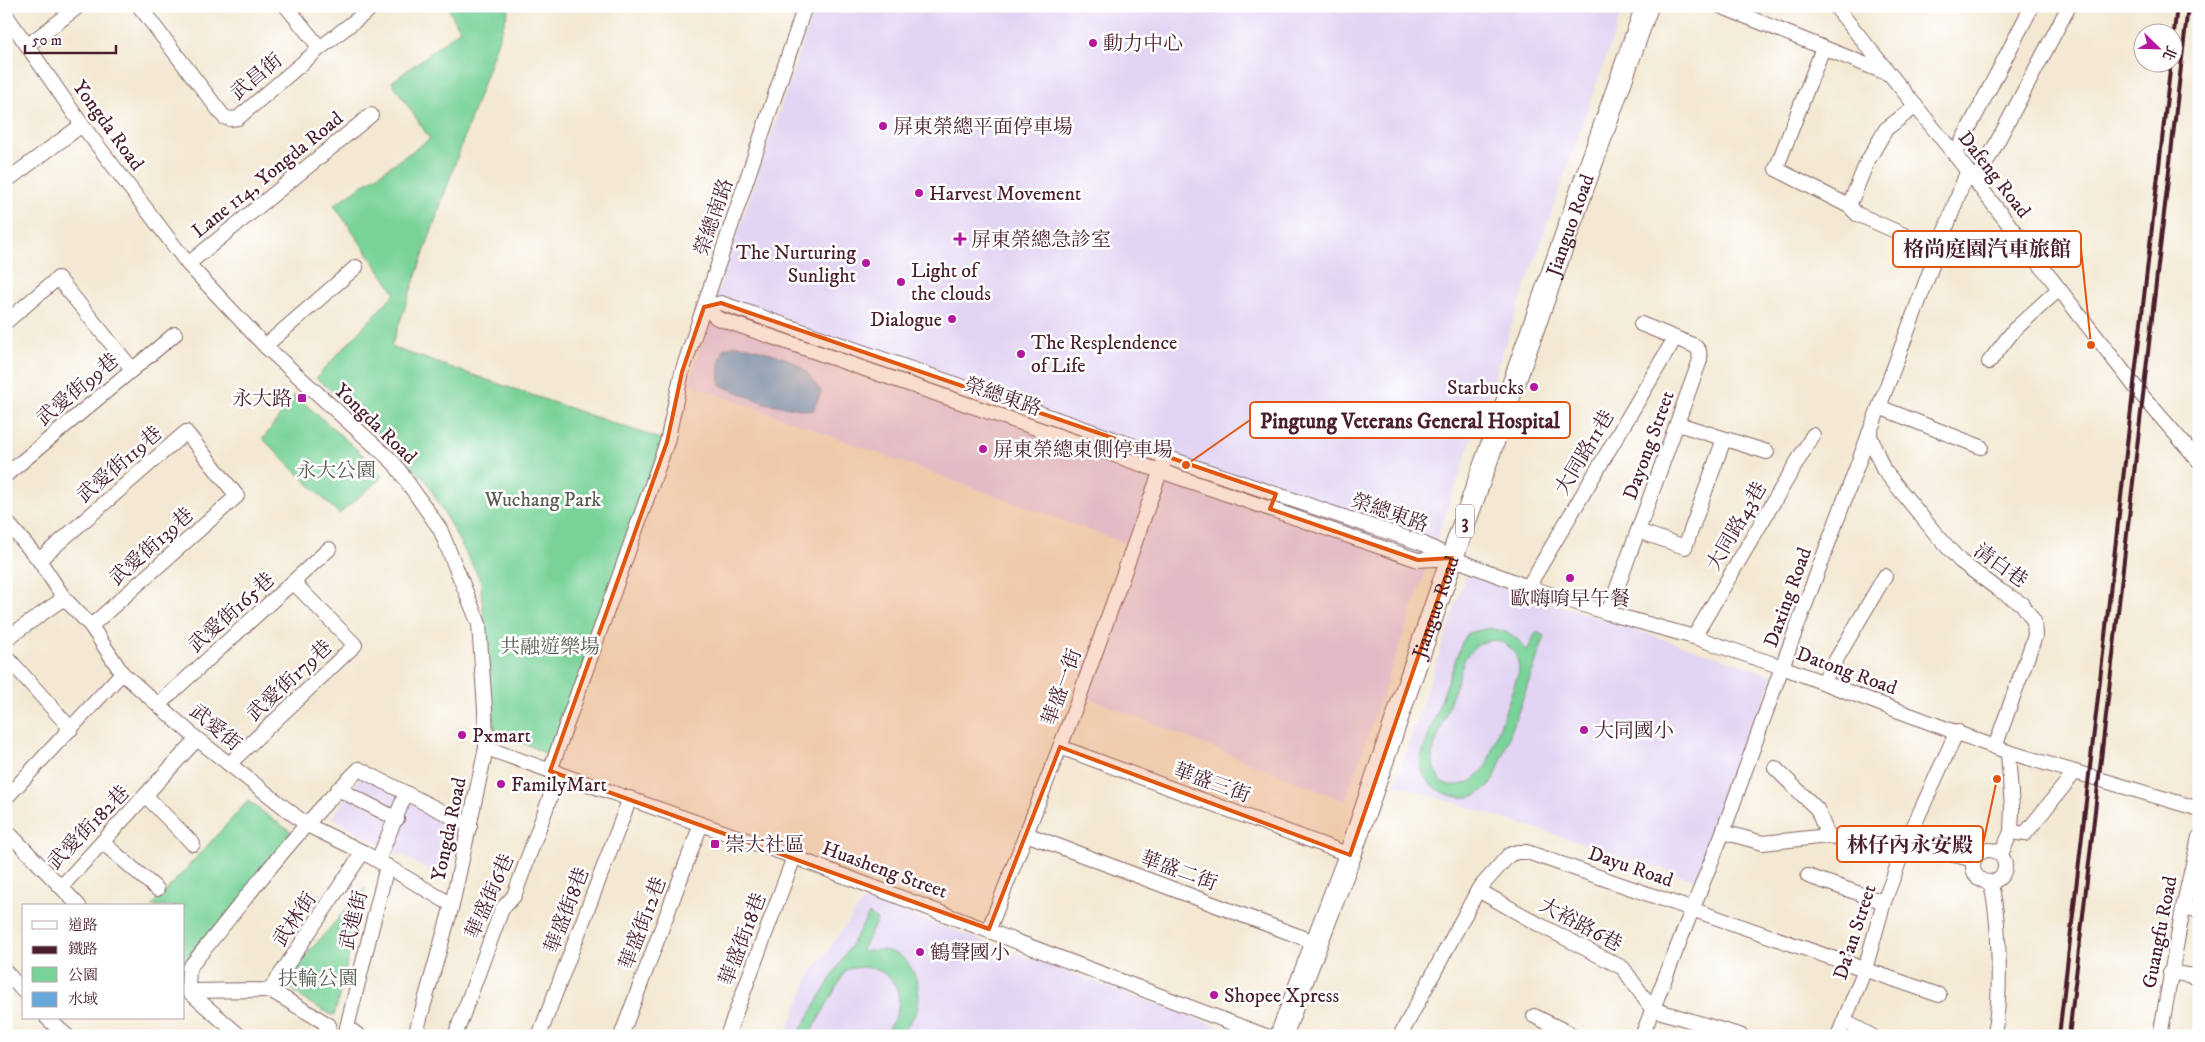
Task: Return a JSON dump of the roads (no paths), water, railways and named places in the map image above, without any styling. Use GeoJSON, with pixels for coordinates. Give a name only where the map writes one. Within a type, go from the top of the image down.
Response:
{"type":"FeatureCollection","features":[{"type":"Feature","properties":{"kind":"main road","name":"Jianguo Road"},"geometry":{"type":"LineString","coordinates":[[1281,1036],[1350,855],[1452,558],[1647,6]]}},
{"type":"Feature","properties":{"kind":"street"},"geometry":{"type":"LineString","coordinates":[[28,45],[79,6]]}},
{"type":"Feature","properties":{"kind":"street","name":"武昌街"},"geometry":{"type":"LineString","coordinates":[[139,6],[224,117],[230,119],[238,118],[320,48],[374,6]]}},
{"type":"Feature","properties":{"kind":"street"},"geometry":{"type":"LineString","coordinates":[[286,6],[320,48]]}},
{"type":"Feature","properties":{"kind":"street","name":"榮總南路"},"geometry":{"type":"LineString","coordinates":[[668,442],[682,372],[805,6]]}},
{"type":"Feature","properties":{"kind":"street"},"geometry":{"type":"LineString","coordinates":[[1720,6],[1892,76]]}},
{"type":"Feature","properties":{"kind":"street","name":"Dafeng Road"},"geometry":{"type":"LineString","coordinates":[[1835,6],[1955,155],[2140,393],[2199,461]]}},
{"type":"Feature","properties":{"kind":"street"},"geometry":{"type":"LineString","coordinates":[[1955,155],[2032,6]]}},
{"type":"Feature","properties":{"kind":"street","name":"Daxing Road"},"geometry":{"type":"LineString","coordinates":[[1642,1036],[1723,832],[1938,250],[1972,177],[2069,6]]}},
{"type":"Feature","properties":{"kind":"street","name":"Yongda Road"},"geometry":{"type":"LineString","coordinates":[[6,15],[82,125],[188,264],[265,346],[394,462],[440,529],[479,624],[486,748],[452,905],[415,1036]]}},
{"type":"Feature","properties":{"kind":"street"},"geometry":{"type":"LineString","coordinates":[[1823,48],[1776,169],[1849,206],[1857,214],[1938,250]]}},
{"type":"Feature","properties":{"kind":"street"},"geometry":{"type":"LineString","coordinates":[[1849,206],[1867,162],[1886,129],[1916,106]]}},
{"type":"Feature","properties":{"kind":"street","name":"Lane 114, Yongda Road"},"geometry":{"type":"LineString","coordinates":[[188,264],[371,115]]}},
{"type":"Feature","properties":{"kind":"street"},"geometry":{"type":"LineString","coordinates":[[6,181],[82,125]]}},
{"type":"Feature","properties":{"kind":"street"},"geometry":{"type":"LineString","coordinates":[[265,346],[356,267]]}},
{"type":"Feature","properties":{"kind":"street"},"geometry":{"type":"LineString","coordinates":[[6,322],[58,278],[132,369]]}},
{"type":"Feature","properties":{"kind":"street"},"geometry":{"type":"LineString","coordinates":[[1989,362],[2014,330],[2059,288]]}},
{"type":"Feature","properties":{"kind":"street","name":"榮總東路"},"geometry":{"type":"LineString","coordinates":[[704,307],[720,303],[1165,457],[1424,544],[1452,558]]}},
{"type":"Feature","properties":{"kind":"street","name":"榮總東路"},"geometry":{"type":"LineString","coordinates":[[704,307],[717,318],[810,351],[1418,560],[1452,558]]}},
{"type":"Feature","properties":{"kind":"street","name":"Dayong Street"},"geometry":{"type":"LineString","coordinates":[[1608,613],[1700,360],[1699,351],[1695,346],[1641,324]]}},
{"type":"Feature","properties":{"kind":"street","name":"武愛街99巷"},"geometry":{"type":"LineString","coordinates":[[6,475],[175,334]]}},
{"type":"Feature","properties":{"kind":"street"},"geometry":{"type":"LineString","coordinates":[[810,351],[815,335]]}},
{"type":"Feature","properties":{"kind":"street","name":"大同路11巷"},"geometry":{"type":"LineString","coordinates":[[1528,587],[1675,338]]}},
{"type":"Feature","properties":{"kind":"street"},"geometry":{"type":"LineString","coordinates":[[1879,407],[1982,447]]}},
{"type":"Feature","properties":{"kind":"street"},"geometry":{"type":"LineString","coordinates":[[1678,424],[1767,452]]}},
{"type":"Feature","properties":{"kind":"street"},"geometry":{"type":"LineString","coordinates":[[1077,443],[1082,427]]}},
{"type":"Feature","properties":{"kind":"street","name":"武愛街119巷"},"geometry":{"type":"LineString","coordinates":[[39,560],[186,432],[237,496]]}},
{"type":"Feature","properties":{"kind":"street","name":"清白巷"},"geometry":{"type":"LineString","coordinates":[[1869,434],[1883,469],[1960,562],[2022,604],[2034,621],[2035,636],[2002,750]]}},
{"type":"Feature","properties":{"kind":"street","name":"大同路43巷"},"geometry":{"type":"LineString","coordinates":[[1694,637],[1813,435]]}},
{"type":"Feature","properties":{"kind":"street"},"geometry":{"type":"LineString","coordinates":[[1638,531],[1685,548],[1724,440]]}},
{"type":"Feature","properties":{"kind":"street","name":"華盛街6巷"},"geometry":{"type":"LineString","coordinates":[[455,1036],[502,908],[514,896],[668,442]]}},
{"type":"Feature","properties":{"kind":"street","name":"華盛一街"},"geometry":{"type":"LineString","coordinates":[[989,929],[1060,748],[1165,457]]}},
{"type":"Feature","properties":{"kind":"street"},"geometry":{"type":"LineString","coordinates":[[1270,510],[1276,494]]}},
{"type":"Feature","properties":{"kind":"street","name":"武愛街139巷"},"geometry":{"type":"LineString","coordinates":[[91,626],[237,496]]}},
{"type":"Feature","properties":{"kind":"street","name":"武愛街"},"geometry":{"type":"LineString","coordinates":[[6,521],[39,560],[64,598],[91,626],[122,673],[197,739],[307,825],[364,852],[452,905]]}},
{"type":"Feature","properties":{"kind":"street","name":"武愛街165巷"},"geometry":{"type":"LineString","coordinates":[[159,704],[329,550]]}},
{"type":"Feature","properties":{"kind":"street","name":"Datong Road"},"geometry":{"type":"LineString","coordinates":[[1452,558],[1528,587],[1608,613],[1694,637],[1823,682],[1957,731],[2002,750],[2199,809]]}},
{"type":"Feature","properties":{"kind":"street"},"geometry":{"type":"LineString","coordinates":[[1823,682],[1885,576]]}},
{"type":"Feature","properties":{"kind":"street","name":"武愛街179巷"},"geometry":{"type":"LineString","coordinates":[[229,764],[355,645],[293,582]]}},
{"type":"Feature","properties":{"kind":"street"},"geometry":{"type":"LineString","coordinates":[[6,639],[64,598]]}},
{"type":"Feature","properties":{"kind":"street"},"geometry":{"type":"LineString","coordinates":[[6,656],[71,729]]}},
{"type":"Feature","properties":{"kind":"street"},"geometry":{"type":"LineString","coordinates":[[6,798],[122,673]]}},
{"type":"Feature","properties":{"kind":"street","name":"Da'an Street"},"geometry":{"type":"LineString","coordinates":[[1838,1036],[1865,970],[1884,902],[1906,843],[1957,731]]}},
{"type":"Feature","properties":{"kind":"street","name":"武愛街182巷"},"geometry":{"type":"LineString","coordinates":[[6,830],[61,887],[197,739]]}},
{"type":"Feature","properties":{"kind":"street","name":"Huasheng Street"},"geometry":{"type":"LineString","coordinates":[[486,748],[794,857],[989,929],[1266,1036]]}},
{"type":"Feature","properties":{"kind":"street","name":"華盛三街"},"geometry":{"type":"LineString","coordinates":[[1060,748],[1350,855]]}},
{"type":"Feature","properties":{"kind":"street"},"geometry":{"type":"LineString","coordinates":[[2001,854],[2011,832],[2012,808],[2002,750]]}},
{"type":"Feature","properties":{"kind":"street"},"geometry":{"type":"LineString","coordinates":[[1775,768],[1817,809],[1828,836]]}},
{"type":"Feature","properties":{"kind":"street"},"geometry":{"type":"LineString","coordinates":[[188,991],[189,968],[307,825],[338,789],[359,769],[470,826]]}},
{"type":"Feature","properties":{"kind":"street"},"geometry":{"type":"LineString","coordinates":[[2011,832],[2024,834],[2075,772]]}},
{"type":"Feature","properties":{"kind":"street"},"geometry":{"type":"LineString","coordinates":[[338,789],[397,819]]}},
{"type":"Feature","properties":{"kind":"street","name":"武進街"},"geometry":{"type":"LineString","coordinates":[[347,1027],[383,863],[406,793]]}},
{"type":"Feature","properties":{"kind":"street"},"geometry":{"type":"LineString","coordinates":[[146,796],[193,844]]}},
{"type":"Feature","properties":{"kind":"street","name":"華盛街8巷"},"geometry":{"type":"LineString","coordinates":[[539,1036],[630,798]]}},
{"type":"Feature","properties":{"kind":"street","name":"華盛街12巷"},"geometry":{"type":"LineString","coordinates":[[621,1036],[701,824]]}},
{"type":"Feature","properties":{"kind":"street"},"geometry":{"type":"LineString","coordinates":[[1723,832],[1763,843],[1828,836],[1852,840],[1906,843],[1974,860]]}},
{"type":"Feature","properties":{"kind":"street","name":"華盛二街"},"geometry":{"type":"LineString","coordinates":[[1026,834],[1317,943]]}},
{"type":"Feature","properties":{"kind":"street","name":"Guangfu Road"},"geometry":{"type":"LineString","coordinates":[[2160,1036],[2182,908],[2199,837]]}},
{"type":"Feature","properties":{"kind":"street"},"geometry":{"type":"LineString","coordinates":[[102,842],[157,889]]}},
{"type":"Feature","properties":{"kind":"street"},"geometry":{"type":"LineString","coordinates":[[1986,849],[1991,849],[2001,854],[2006,864],[2000,878],[1984,882],[1976,875],[1972,865],[1974,860],[1976,855],[1986,849]]}},
{"type":"Feature","properties":{"kind":"street","name":"武林街"},"geometry":{"type":"LineString","coordinates":[[270,990],[364,852]]}},
{"type":"Feature","properties":{"kind":"street","name":"Dayu Road"},"geometry":{"type":"LineString","coordinates":[[1400,1036],[1478,890],[1510,855],[1517,852],[1527,852],[1939,995]]}},
{"type":"Feature","properties":{"kind":"street","name":"華盛街18巷"},"geometry":{"type":"LineString","coordinates":[[727,1036],[794,857]]}},
{"type":"Feature","properties":{"kind":"street"},"geometry":{"type":"LineString","coordinates":[[1808,876],[1884,902]]}},
{"type":"Feature","properties":{"kind":"street"},"geometry":{"type":"LineString","coordinates":[[1990,882],[1995,896],[1999,980],[1996,1026],[1993,1036]]}},
{"type":"Feature","properties":{"kind":"street"},"geometry":{"type":"LineString","coordinates":[[61,887],[77,904]]}},
{"type":"Feature","properties":{"kind":"street","name":"大裕路6巷"},"geometry":{"type":"LineString","coordinates":[[1478,890],[1622,968],[1652,1009]]}},
{"type":"Feature","properties":{"kind":"street"},"geometry":{"type":"LineString","coordinates":[[2182,908],[2199,910]]}},
{"type":"Feature","properties":{"kind":"street"},"geometry":{"type":"LineString","coordinates":[[6,972],[22,990]]}},
{"type":"Feature","properties":{"kind":"street"},"geometry":{"type":"LineString","coordinates":[[2170,972],[2199,977]]}},
{"type":"Feature","properties":{"kind":"street"},"geometry":{"type":"LineString","coordinates":[[188,991],[270,990],[325,1030],[347,1027],[359,1036]]}},
{"type":"Feature","properties":{"kind":"street"},"geometry":{"type":"LineString","coordinates":[[188,991],[240,1036]]}},
{"type":"Feature","properties":{"kind":"street"},"geometry":{"type":"LineString","coordinates":[[1652,1009],[1742,1036]]}},
{"type":"Feature","properties":{"kind":"street"},"geometry":{"type":"LineString","coordinates":[[1534,1016],[1569,1033],[1568,1036]]}},
{"type":"Feature","properties":{"kind":"street"},"geometry":{"type":"LineString","coordinates":[[49,1020],[67,1036]]}},
{"type":"Feature","properties":{"kind":"street"},"geometry":{"type":"LineString","coordinates":[[1844,1021],[1872,1036]]}},
{"type":"Feature","properties":{"kind":"water"},"geometry":{"type":"Polygon","coordinates":[[[737,345],[779,356],[795,363],[804,370],[821,392],[813,411],[764,403],[720,385],[719,363],[724,348],[737,345]]]}},
{"type":"Feature","properties":{"kind":"railway"},"geometry":{"type":"LineString","coordinates":[[2175,22],[2177,6]]}},
{"type":"Feature","properties":{"kind":"railway"},"geometry":{"type":"LineString","coordinates":[[2069,1036],[2188,6]]}},
{"type":"Feature","properties":{"kind":"railway"},"geometry":{"type":"LineString","coordinates":[[2059,1036],[2170,72]]}},
{"type":"Feature","properties":{"kind":"place","name":"動力中心"},"geometry":{"type":"Point","coordinates":[1093,43]}},
{"type":"Feature","properties":{"kind":"place","name":"屏東榮總平面停車場"},"geometry":{"type":"Point","coordinates":[883,126]}},
{"type":"Feature","properties":{"kind":"place","name":"Harvest Movement"},"geometry":{"type":"Point","coordinates":[919,193]}},
{"type":"Feature","properties":{"kind":"place","name":"屏東榮總急診室"},"geometry":{"type":"Point","coordinates":[960,239]}},
{"type":"Feature","properties":{"kind":"place","name":"The Nurturing Sunlight"},"geometry":{"type":"Point","coordinates":[866,263]}},
{"type":"Feature","properties":{"kind":"place","name":"Light of the clouds"},"geometry":{"type":"Point","coordinates":[901,282]}},
{"type":"Feature","properties":{"kind":"place","name":"Dialogue"},"geometry":{"type":"Point","coordinates":[952,319]}},
{"type":"Feature","properties":{"kind":"place","name":"格尚庭園汽車旅館"},"geometry":{"type":"Point","coordinates":[2091,345]}},
{"type":"Feature","properties":{"kind":"place","name":"The Resplendence of Life"},"geometry":{"type":"Point","coordinates":[1021,354]}},
{"type":"Feature","properties":{"kind":"place","name":"Starbucks"},"geometry":{"type":"Point","coordinates":[1534,387]}},
{"type":"Feature","properties":{"kind":"place","name":"永大路"},"geometry":{"type":"Point","coordinates":[302,398]}},
{"type":"Feature","properties":{"kind":"place","name":"屏東榮總東側停車場"},"geometry":{"type":"Point","coordinates":[983,449]}},
{"type":"Feature","properties":{"kind":"place","name":"Pingtung Veterans General Hospital"},"geometry":{"type":"Point","coordinates":[1186,465]}},
{"type":"Feature","properties":{"kind":"place","name":"歐嗨唷早午餐"},"geometry":{"type":"Point","coordinates":[1570,578]}},
{"type":"Feature","properties":{"kind":"place","name":"大同國小"},"geometry":{"type":"Point","coordinates":[1584,730]}},
{"type":"Feature","properties":{"kind":"place","name":"Pxmart"},"geometry":{"type":"Point","coordinates":[462,735]}},
{"type":"Feature","properties":{"kind":"place","name":"林仔內永安殿"},"geometry":{"type":"Point","coordinates":[1997,779]}},
{"type":"Feature","properties":{"kind":"place","name":"FamilyMart"},"geometry":{"type":"Point","coordinates":[501,784]}},
{"type":"Feature","properties":{"kind":"place","name":"崇大社區"},"geometry":{"type":"Point","coordinates":[715,844]}},
{"type":"Feature","properties":{"kind":"place","name":"鶴聲國小"},"geometry":{"type":"Point","coordinates":[920,952]}},
{"type":"Feature","properties":{"kind":"place","name":"Shopee Xpress"},"geometry":{"type":"Point","coordinates":[1214,995]}},
{"type":"Feature","properties":{"kind":"park label","name":"永大公園"},"geometry":{"type":"Point","coordinates":[336,470]}},
{"type":"Feature","properties":{"kind":"park label","name":"Wuchang Park"},"geometry":{"type":"Point","coordinates":[543,499]}},
{"type":"Feature","properties":{"kind":"park label","name":"共融遊樂場"},"geometry":{"type":"Point","coordinates":[550,646]}},
{"type":"Feature","properties":{"kind":"park label","name":"扶輪公園"},"geometry":{"type":"Point","coordinates":[318,978]}}]}
